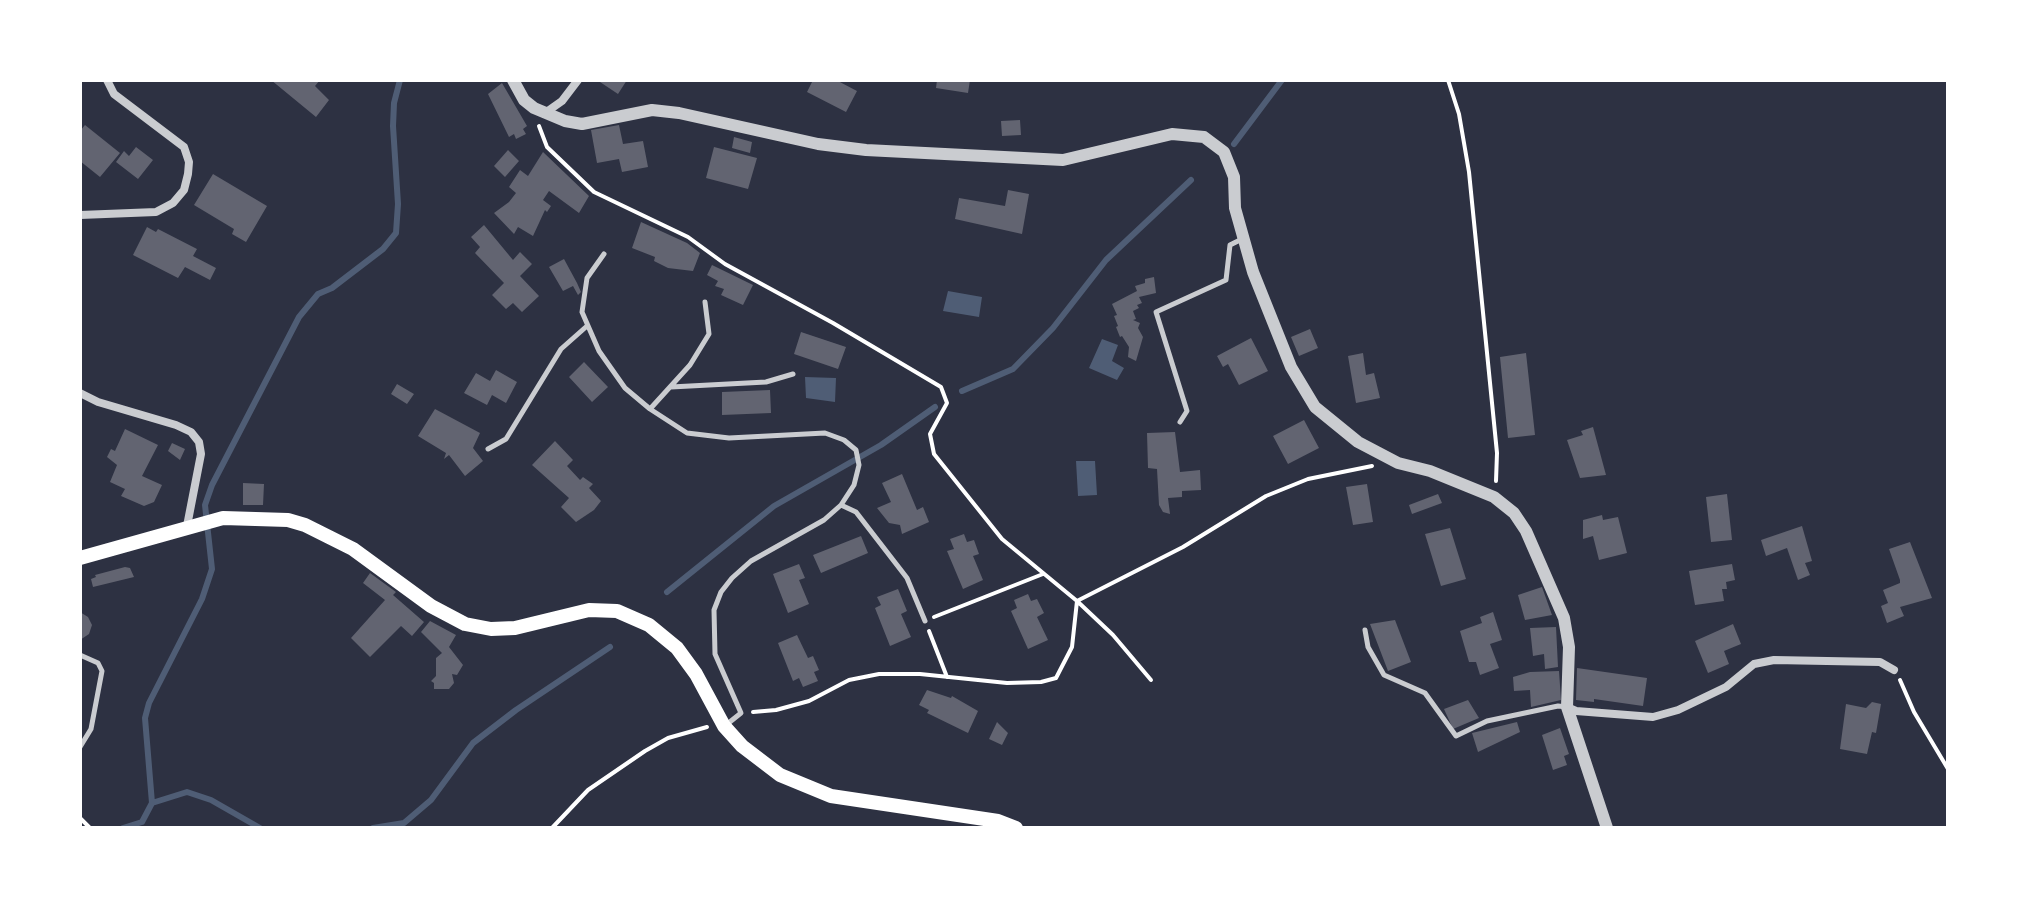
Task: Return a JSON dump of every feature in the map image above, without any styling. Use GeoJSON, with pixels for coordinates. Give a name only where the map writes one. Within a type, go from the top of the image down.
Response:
{"type":"FeatureCollection","features":[{"type":"Feature","properties":{"kind":"main road"},"geometry":{"type":"LineString","coordinates":[[80,558],[223,518],[288,520],[353,549],[431,606],[465,624],[491,629],[515,628],[589,610],[617,611],[649,625],[677,648],[696,674],[719,723],[762,763],[780,775],[817,791],[864,802],[998,821],[1016,828]]}},
{"type":"Feature","properties":{"kind":"street"},"geometry":{"type":"LineString","coordinates":[[80,215],[156,212],[173,203],[184,190],[188,174],[189,162],[184,147],[114,94],[107,80]]}},
{"type":"Feature","properties":{"kind":"street"},"geometry":{"type":"LineString","coordinates":[[513,80],[524,100],[545,113],[582,124],[652,110],[842,147],[1063,160],[1172,134],[1204,137],[1224,152],[1234,177],[1235,208],[1242,239],[1291,367],[1315,407],[1358,442],[1398,463],[1430,471],[1494,497],[1514,513],[1526,531],[1564,618],[1569,647],[1567,707],[1607,828]]}},
{"type":"Feature","properties":{"kind":"street"},"geometry":{"type":"LineString","coordinates":[[545,113],[562,101],[578,80]]}},
{"type":"Feature","properties":{"kind":"street"},"geometry":{"type":"LineString","coordinates":[[80,393],[98,402],[191,432],[199,442],[201,454],[191,525]]}},
{"type":"Feature","properties":{"kind":"street"},"geometry":{"type":"LineString","coordinates":[[1567,707],[1576,711],[1653,717],[1678,710],[1726,687],[1754,664],[1774,660],[1880,662],[1894,670]]}},
{"type":"Feature","properties":{"kind":"lane"},"geometry":{"type":"LineString","coordinates":[[1180,422],[1187,411],[1156,312],[1226,280],[1230,245],[1242,239]]}},
{"type":"Feature","properties":{"kind":"lane"},"geometry":{"type":"LineString","coordinates":[[604,254],[587,278],[582,312],[599,351],[625,388],[650,409],[687,433],[729,438],[825,433],[844,440],[856,450],[859,465],[854,485],[841,505],[824,520],[751,561],[721,592],[714,610],[715,654],[741,713],[719,723]]}},
{"type":"Feature","properties":{"kind":"lane"},"geometry":{"type":"LineString","coordinates":[[650,409],[690,365],[709,334],[705,302]]}},
{"type":"Feature","properties":{"kind":"lane"},"geometry":{"type":"LineString","coordinates":[[488,449],[506,439],[561,349],[587,326]]}},
{"type":"Feature","properties":{"kind":"lane"},"geometry":{"type":"LineString","coordinates":[[670,387],[766,382],[793,374]]}},
{"type":"Feature","properties":{"kind":"lane"},"geometry":{"type":"LineString","coordinates":[[841,505],[856,512],[907,578],[925,621]]}},
{"type":"Feature","properties":{"kind":"lane"},"geometry":{"type":"LineString","coordinates":[[1365,630],[1368,647],[1384,675],[1425,693],[1456,736],[1487,721],[1558,706],[1567,707]]}},
{"type":"Feature","properties":{"kind":"lane"},"geometry":{"type":"LineString","coordinates":[[80,655],[98,663],[102,671],[91,729],[80,747]]}},
{"type":"Feature","properties":{"kind":"path"},"geometry":{"type":"LineString","coordinates":[[1448,80],[1459,114],[1469,172],[1497,453],[1494,497]]}},
{"type":"Feature","properties":{"kind":"path"},"geometry":{"type":"LineString","coordinates":[[545,113],[539,123],[547,147],[594,192],[688,237],[725,264],[941,387],[947,403],[930,434],[934,454],[1002,539],[1113,635],[1151,680]]}},
{"type":"Feature","properties":{"kind":"path"},"geometry":{"type":"LineString","coordinates":[[1077,601],[1183,547],[1266,496],[1308,479],[1398,463]]}},
{"type":"Feature","properties":{"kind":"path"},"geometry":{"type":"LineString","coordinates":[[947,677],[925,621],[1043,574]]}},
{"type":"Feature","properties":{"kind":"path"},"geometry":{"type":"LineString","coordinates":[[741,713],[776,710],[809,701],[849,680],[879,674],[920,674],[1016,683],[1056,678],[1072,647],[1077,601]]}},
{"type":"Feature","properties":{"kind":"path"},"geometry":{"type":"LineString","coordinates":[[1894,670],[1920,723],[1948,769]]}},
{"type":"Feature","properties":{"kind":"path"},"geometry":{"type":"LineString","coordinates":[[552,828],[588,790],[645,751],[668,738],[719,723]]}},
{"type":"Feature","properties":{"kind":"path"},"geometry":{"type":"LineString","coordinates":[[80,818],[90,828]]}},
{"type":"Feature","properties":{"kind":"water"},"geometry":{"type":"Polygon","coordinates":[[[948,291],[982,297],[979,317],[943,311],[948,291]]]}},
{"type":"Feature","properties":{"kind":"water"},"geometry":{"type":"Polygon","coordinates":[[[1102,339],[1118,345],[1112,361],[1124,368],[1117,380],[1089,368],[1102,339]]]}},
{"type":"Feature","properties":{"kind":"water"},"geometry":{"type":"Polygon","coordinates":[[[805,377],[836,378],[835,402],[806,398],[805,377]]]}},
{"type":"Feature","properties":{"kind":"water"},"geometry":{"type":"Polygon","coordinates":[[[1076,461],[1095,461],[1097,495],[1078,496],[1076,461]]]}},
{"type":"Feature","properties":{"kind":"building"},"geometry":{"type":"Polygon","coordinates":[[[271,80],[320,80],[315,86],[329,100],[316,117],[271,80]]]}},
{"type":"Feature","properties":{"kind":"building"},"geometry":{"type":"Polygon","coordinates":[[[597,80],[627,80],[618,94],[597,80]]]}},
{"type":"Feature","properties":{"kind":"building"},"geometry":{"type":"Polygon","coordinates":[[[813,80],[836,80],[857,91],[846,112],[807,92],[813,80]]]}},
{"type":"Feature","properties":{"kind":"building"},"geometry":{"type":"Polygon","coordinates":[[[937,80],[970,80],[968,93],[936,88],[937,80]]]}},
{"type":"Feature","properties":{"kind":"building"},"geometry":{"type":"Polygon","coordinates":[[[502,83],[527,126],[523,129],[526,134],[516,139],[514,134],[509,137],[488,94],[502,83]]]}},
{"type":"Feature","properties":{"kind":"building"},"geometry":{"type":"Polygon","coordinates":[[[1020,120],[1021,135],[1002,136],[1001,121],[1020,120]]]}},
{"type":"Feature","properties":{"kind":"building"},"geometry":{"type":"Polygon","coordinates":[[[85,125],[120,153],[100,177],[80,161],[80,131],[85,125]]]}},
{"type":"Feature","properties":{"kind":"building"},"geometry":{"type":"Polygon","coordinates":[[[619,125],[623,144],[643,141],[648,167],[622,172],[619,159],[597,163],[591,130],[619,125]]]}},
{"type":"Feature","properties":{"kind":"building"},"geometry":{"type":"Polygon","coordinates":[[[734,137],[752,142],[750,153],[732,148],[734,137]]]}},
{"type":"Feature","properties":{"kind":"building"},"geometry":{"type":"Polygon","coordinates":[[[136,147],[153,160],[138,179],[116,162],[124,151],[129,156],[136,147]]]}},
{"type":"Feature","properties":{"kind":"building"},"geometry":{"type":"Polygon","coordinates":[[[714,147],[757,158],[748,189],[706,178],[714,147]]]}},
{"type":"Feature","properties":{"kind":"building"},"geometry":{"type":"Polygon","coordinates":[[[508,150],[519,161],[505,177],[494,166],[508,150]]]}},
{"type":"Feature","properties":{"kind":"building"},"geometry":{"type":"Polygon","coordinates":[[[543,152],[589,196],[579,213],[549,191],[543,200],[551,206],[547,212],[545,210],[533,236],[518,227],[514,234],[494,213],[516,193],[509,187],[520,170],[528,176],[543,152]]]}},
{"type":"Feature","properties":{"kind":"building"},"geometry":{"type":"Polygon","coordinates":[[[213,174],[267,206],[246,242],[232,234],[234,229],[194,205],[213,174]]]}},
{"type":"Feature","properties":{"kind":"building"},"geometry":{"type":"Polygon","coordinates":[[[1008,190],[1029,194],[1022,234],[955,219],[959,198],[1005,206],[1008,190]]]}},
{"type":"Feature","properties":{"kind":"building"},"geometry":{"type":"Polygon","coordinates":[[[641,222],[687,243],[700,253],[693,271],[668,268],[654,261],[655,257],[632,248],[641,222]]]}},
{"type":"Feature","properties":{"kind":"building"},"geometry":{"type":"Polygon","coordinates":[[[484,225],[513,260],[520,252],[532,264],[520,276],[539,296],[522,312],[513,303],[506,309],[492,295],[504,283],[475,253],[480,247],[471,237],[484,225]]]}},
{"type":"Feature","properties":{"kind":"building"},"geometry":{"type":"Polygon","coordinates":[[[147,227],[156,232],[158,229],[197,249],[193,256],[216,268],[210,280],[185,267],[178,278],[133,255],[147,227]]]}},
{"type":"Feature","properties":{"kind":"building"},"geometry":{"type":"Polygon","coordinates":[[[564,259],[581,292],[578,295],[573,286],[563,291],[549,267],[564,259]]]}},
{"type":"Feature","properties":{"kind":"building"},"geometry":{"type":"Polygon","coordinates":[[[712,265],[753,285],[743,305],[721,295],[724,289],[715,286],[718,281],[707,275],[712,265]]]}},
{"type":"Feature","properties":{"kind":"building"},"geometry":{"type":"Polygon","coordinates":[[[1154,277],[1156,293],[1139,297],[1142,303],[1133,311],[1136,319],[1133,320],[1140,323],[1138,328],[1143,337],[1136,361],[1128,357],[1129,347],[1116,327],[1114,316],[1117,315],[1112,304],[1137,291],[1135,286],[1145,283],[1145,279],[1154,277]]]}},
{"type":"Feature","properties":{"kind":"building"},"geometry":{"type":"Polygon","coordinates":[[[1310,329],[1318,348],[1299,356],[1291,337],[1310,329]]]}},
{"type":"Feature","properties":{"kind":"building"},"geometry":{"type":"Polygon","coordinates":[[[801,332],[846,347],[838,369],[794,354],[801,332]]]}},
{"type":"Feature","properties":{"kind":"building"},"geometry":{"type":"Polygon","coordinates":[[[1251,338],[1268,371],[1239,385],[1228,364],[1223,367],[1217,356],[1251,338]]]}},
{"type":"Feature","properties":{"kind":"building"},"geometry":{"type":"Polygon","coordinates":[[[1363,353],[1366,375],[1374,373],[1380,398],[1356,403],[1348,356],[1363,353]]]}},
{"type":"Feature","properties":{"kind":"building"},"geometry":{"type":"Polygon","coordinates":[[[1526,353],[1535,435],[1508,438],[1500,357],[1526,353]]]}},
{"type":"Feature","properties":{"kind":"building"},"geometry":{"type":"Polygon","coordinates":[[[584,362],[608,387],[592,402],[569,377],[584,362]]]}},
{"type":"Feature","properties":{"kind":"building"},"geometry":{"type":"Polygon","coordinates":[[[496,370],[517,382],[506,403],[492,395],[487,405],[464,393],[476,373],[490,381],[496,370]]]}},
{"type":"Feature","properties":{"kind":"building"},"geometry":{"type":"Polygon","coordinates":[[[397,384],[414,394],[407,404],[391,394],[397,384]]]}},
{"type":"Feature","properties":{"kind":"building"},"geometry":{"type":"Polygon","coordinates":[[[770,390],[771,413],[722,415],[722,392],[770,390]]]}},
{"type":"Feature","properties":{"kind":"building"},"geometry":{"type":"Polygon","coordinates":[[[435,409],[480,433],[473,448],[483,461],[465,476],[449,455],[444,459],[446,453],[418,436],[435,409]]]}},
{"type":"Feature","properties":{"kind":"building"},"geometry":{"type":"Polygon","coordinates":[[[1304,420],[1319,448],[1288,464],[1273,436],[1304,420]]]}},
{"type":"Feature","properties":{"kind":"building"},"geometry":{"type":"Polygon","coordinates":[[[1593,427],[1606,475],[1580,478],[1567,440],[1583,435],[1581,431],[1593,427]]]}},
{"type":"Feature","properties":{"kind":"building"},"geometry":{"type":"Polygon","coordinates":[[[125,429],[158,445],[142,476],[162,485],[154,502],[144,506],[121,496],[125,489],[110,482],[117,465],[107,457],[111,449],[115,451],[125,429]]]}},
{"type":"Feature","properties":{"kind":"building"},"geometry":{"type":"Polygon","coordinates":[[[1175,432],[1180,472],[1200,470],[1201,490],[1182,491],[1182,497],[1168,498],[1170,514],[1163,512],[1159,505],[1157,469],[1148,468],[1147,433],[1175,432]]]}},
{"type":"Feature","properties":{"kind":"building"},"geometry":{"type":"Polygon","coordinates":[[[555,441],[573,460],[567,466],[580,480],[583,477],[593,484],[589,488],[601,501],[576,522],[561,507],[569,498],[532,465],[555,441]]]}},
{"type":"Feature","properties":{"kind":"building"},"geometry":{"type":"Polygon","coordinates":[[[172,443],[185,449],[180,460],[168,451],[172,443]]]}},
{"type":"Feature","properties":{"kind":"building"},"geometry":{"type":"Polygon","coordinates":[[[902,474],[917,510],[923,507],[929,522],[902,534],[900,525],[889,523],[877,508],[891,502],[882,483],[902,474]]]}},
{"type":"Feature","properties":{"kind":"building"},"geometry":{"type":"Polygon","coordinates":[[[243,483],[264,484],[263,505],[243,505],[243,483]]]}},
{"type":"Feature","properties":{"kind":"building"},"geometry":{"type":"Polygon","coordinates":[[[1367,484],[1373,522],[1353,525],[1346,487],[1367,484]]]}},
{"type":"Feature","properties":{"kind":"building"},"geometry":{"type":"Polygon","coordinates":[[[1438,494],[1442,503],[1412,514],[1409,505],[1438,494]]]}},
{"type":"Feature","properties":{"kind":"building"},"geometry":{"type":"Polygon","coordinates":[[[1727,494],[1732,540],[1711,542],[1706,497],[1727,494]]]}},
{"type":"Feature","properties":{"kind":"building"},"geometry":{"type":"Polygon","coordinates":[[[1602,515],[1603,520],[1618,517],[1627,553],[1599,560],[1593,536],[1583,539],[1583,520],[1602,515]]]}},
{"type":"Feature","properties":{"kind":"building"},"geometry":{"type":"Polygon","coordinates":[[[1802,526],[1812,561],[1805,563],[1810,575],[1798,580],[1787,548],[1766,556],[1761,540],[1802,526]]]}},
{"type":"Feature","properties":{"kind":"building"},"geometry":{"type":"Polygon","coordinates":[[[1450,528],[1466,579],[1441,586],[1425,534],[1450,528]]]}},
{"type":"Feature","properties":{"kind":"building"},"geometry":{"type":"Polygon","coordinates":[[[964,534],[967,542],[974,540],[979,554],[973,556],[983,580],[963,589],[947,551],[954,549],[950,539],[964,534]]]}},
{"type":"Feature","properties":{"kind":"building"},"geometry":{"type":"Polygon","coordinates":[[[861,536],[868,553],[821,573],[813,555],[861,536]]]}},
{"type":"Feature","properties":{"kind":"building"},"geometry":{"type":"Polygon","coordinates":[[[1910,542],[1932,598],[1900,607],[1904,616],[1887,623],[1881,606],[1888,603],[1883,590],[1900,583],[1889,549],[1910,542]]]}},
{"type":"Feature","properties":{"kind":"building"},"geometry":{"type":"Polygon","coordinates":[[[799,564],[805,578],[799,580],[809,604],[788,613],[773,574],[799,564]]]}},
{"type":"Feature","properties":{"kind":"building"},"geometry":{"type":"Polygon","coordinates":[[[1732,564],[1735,580],[1726,582],[1727,589],[1722,589],[1724,601],[1695,605],[1689,571],[1732,564]]]}},
{"type":"Feature","properties":{"kind":"building"},"geometry":{"type":"Polygon","coordinates":[[[130,568],[134,577],[93,587],[91,579],[95,575],[130,568]]]}},
{"type":"Feature","properties":{"kind":"building"},"geometry":{"type":"Polygon","coordinates":[[[370,573],[396,592],[393,595],[424,622],[412,636],[401,626],[370,657],[351,638],[385,600],[363,583],[370,573]]]}},
{"type":"Feature","properties":{"kind":"building"},"geometry":{"type":"Polygon","coordinates":[[[1542,587],[1552,615],[1525,620],[1518,595],[1542,587]]]}},
{"type":"Feature","properties":{"kind":"building"},"geometry":{"type":"Polygon","coordinates":[[[898,589],[907,611],[901,614],[911,637],[890,646],[875,608],[881,605],[877,597],[898,589]]]}},
{"type":"Feature","properties":{"kind":"building"},"geometry":{"type":"Polygon","coordinates":[[[1028,594],[1031,601],[1037,599],[1044,613],[1037,617],[1048,640],[1028,649],[1011,611],[1017,608],[1014,600],[1028,594]]]}},
{"type":"Feature","properties":{"kind":"building"},"geometry":{"type":"Polygon","coordinates":[[[80,612],[88,617],[92,625],[89,634],[80,640],[80,612]]]}},
{"type":"Feature","properties":{"kind":"building"},"geometry":{"type":"Polygon","coordinates":[[[1493,612],[1502,640],[1490,644],[1499,668],[1480,675],[1476,662],[1469,662],[1460,631],[1482,623],[1480,617],[1493,612]]]}},
{"type":"Feature","properties":{"kind":"building"},"geometry":{"type":"Polygon","coordinates":[[[1395,620],[1411,662],[1388,671],[1370,624],[1395,620]]]}},
{"type":"Feature","properties":{"kind":"building"},"geometry":{"type":"Polygon","coordinates":[[[430,621],[456,635],[449,647],[463,665],[457,675],[452,674],[454,683],[449,689],[434,689],[431,681],[436,676],[436,658],[442,653],[421,632],[430,621]]]}},
{"type":"Feature","properties":{"kind":"building"},"geometry":{"type":"Polygon","coordinates":[[[1733,624],[1741,644],[1724,651],[1729,664],[1708,673],[1695,641],[1733,624]]]}},
{"type":"Feature","properties":{"kind":"building"},"geometry":{"type":"Polygon","coordinates":[[[1556,627],[1558,667],[1545,669],[1544,654],[1533,656],[1530,628],[1556,627]]]}},
{"type":"Feature","properties":{"kind":"building"},"geometry":{"type":"Polygon","coordinates":[[[797,635],[808,658],[813,656],[819,670],[814,672],[818,681],[803,687],[799,678],[793,681],[778,643],[797,635]]]}},
{"type":"Feature","properties":{"kind":"building"},"geometry":{"type":"Polygon","coordinates":[[[1577,668],[1647,678],[1643,706],[1594,699],[1594,702],[1576,700],[1577,668]]]}},
{"type":"Feature","properties":{"kind":"building"},"geometry":{"type":"Polygon","coordinates":[[[1559,671],[1561,700],[1531,707],[1530,690],[1514,691],[1513,677],[1530,672],[1559,671]]]}},
{"type":"Feature","properties":{"kind":"building"},"geometry":{"type":"Polygon","coordinates":[[[927,690],[952,696],[978,711],[968,733],[927,713],[929,710],[919,705],[927,690]]]}},
{"type":"Feature","properties":{"kind":"building"},"geometry":{"type":"Polygon","coordinates":[[[1468,700],[1479,718],[1453,729],[1444,709],[1468,700]]]}},
{"type":"Feature","properties":{"kind":"building"},"geometry":{"type":"Polygon","coordinates":[[[1872,702],[1881,704],[1876,733],[1872,732],[1867,754],[1840,749],[1846,704],[1866,708],[1872,702]]]}},
{"type":"Feature","properties":{"kind":"building"},"geometry":{"type":"Polygon","coordinates":[[[997,722],[1008,733],[1002,745],[989,739],[997,722]]]}},
{"type":"Feature","properties":{"kind":"building"},"geometry":{"type":"Polygon","coordinates":[[[1517,722],[1520,732],[1478,752],[1472,733],[1517,722]]]}},
{"type":"Feature","properties":{"kind":"building"},"geometry":{"type":"Polygon","coordinates":[[[1560,728],[1569,754],[1564,756],[1567,765],[1553,770],[1542,735],[1560,728]]]}},
{"type":"Feature","properties":{"kind":"waterway"},"geometry":{"type":"LineString","coordinates":[[152,803],[145,718],[149,703],[202,599],[212,569],[205,505],[212,485],[299,317],[318,294],[332,288],[383,249],[396,233],[398,204],[393,126],[394,103],[400,80]]}},
{"type":"Feature","properties":{"kind":"waterway"},"geometry":{"type":"LineString","coordinates":[[1234,144],[1282,80]]}},
{"type":"Feature","properties":{"kind":"waterway"},"geometry":{"type":"LineString","coordinates":[[962,391],[1013,369],[1053,328],[1106,260],[1191,180]]}},
{"type":"Feature","properties":{"kind":"waterway"},"geometry":{"type":"LineString","coordinates":[[667,592],[774,506],[881,445],[935,407]]}},
{"type":"Feature","properties":{"kind":"waterway"},"geometry":{"type":"LineString","coordinates":[[373,828],[404,823],[431,800],[473,743],[610,647]]}},
{"type":"Feature","properties":{"kind":"waterway"},"geometry":{"type":"LineString","coordinates":[[123,828],[142,822],[152,803],[187,792],[211,800],[260,828]]}}]}
